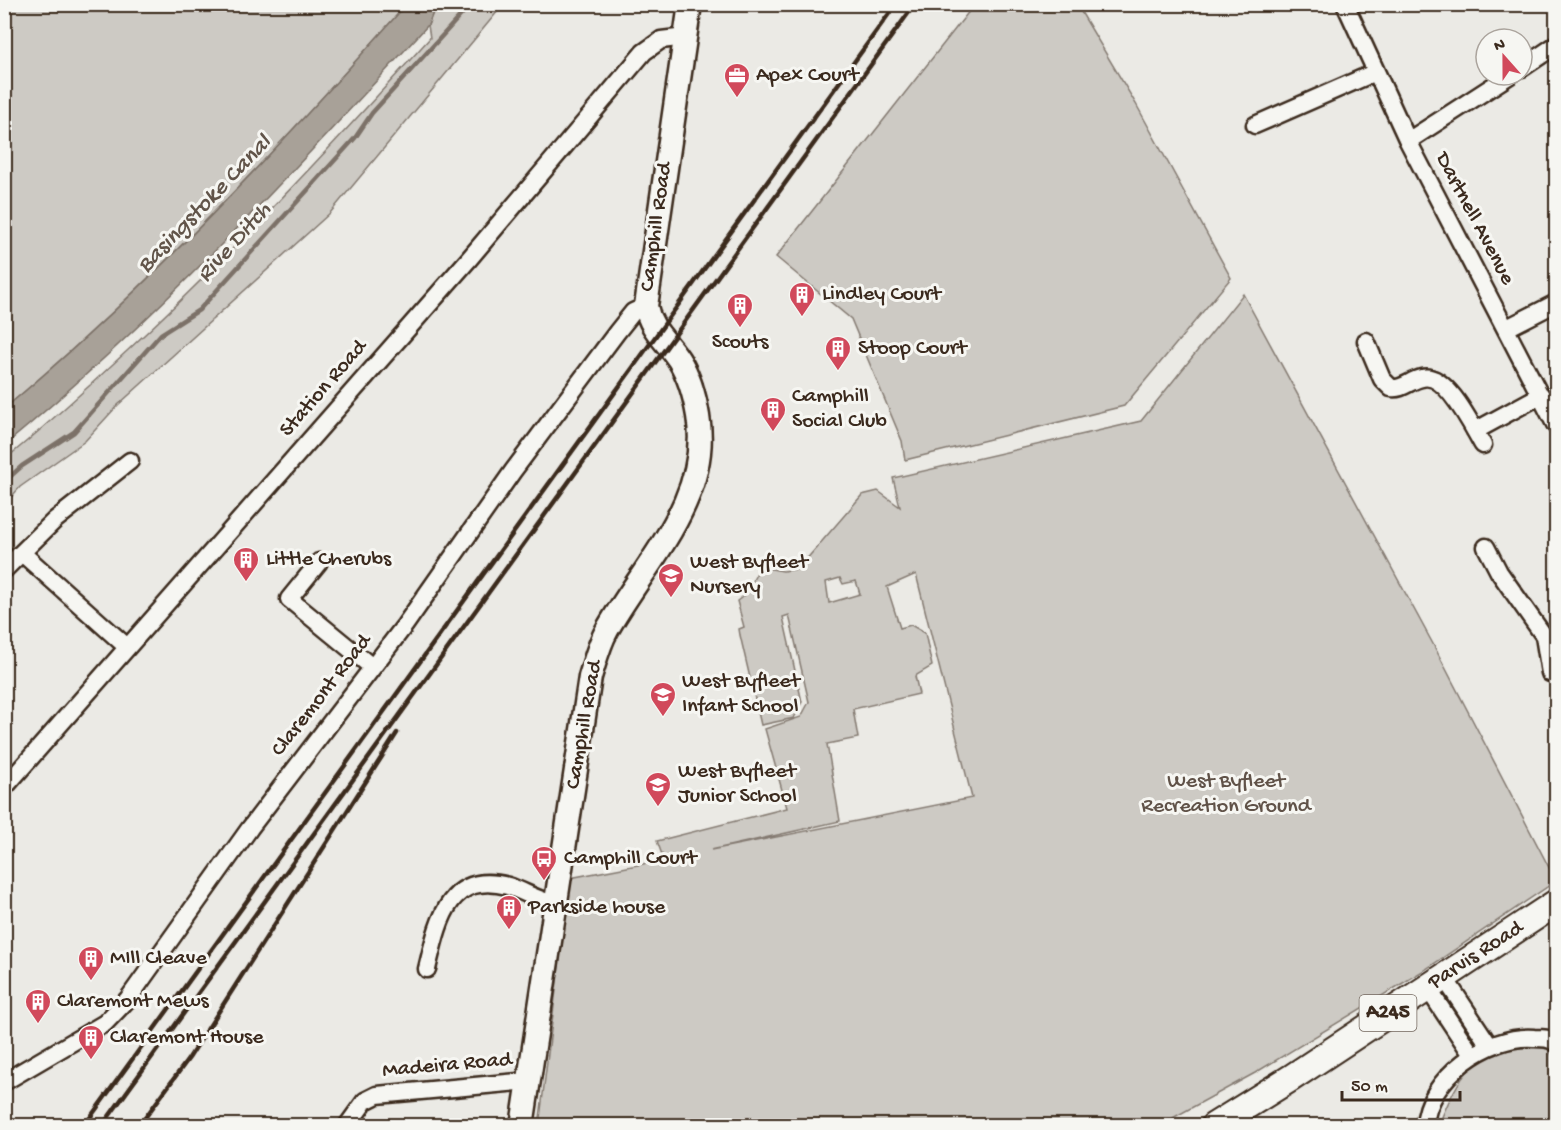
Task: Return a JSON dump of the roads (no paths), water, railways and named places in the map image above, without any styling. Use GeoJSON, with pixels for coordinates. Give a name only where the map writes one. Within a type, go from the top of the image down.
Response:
{"type":"FeatureCollection","features":[{"type":"Feature","properties":{"kind":"main road","name":"Parvis Road"},"geometry":{"type":"LineString","coordinates":[[1214,1125],[1274,1089],[1557,903]]}},
{"type":"Feature","properties":{"kind":"street","name":"Camphill Road"},"geometry":{"type":"LineString","coordinates":[[522,1125],[590,677],[607,630],[675,524],[698,460],[700,435],[696,403],[680,361],[653,328],[646,306],[690,4]]}},
{"type":"Feature","properties":{"kind":"street"},"geometry":{"type":"LineString","coordinates":[[1345,4],[1408,141]]}},
{"type":"Feature","properties":{"kind":"street","name":"Station Road"},"geometry":{"type":"LineString","coordinates":[[4,788],[469,259],[648,48],[661,40],[686,38]]}},
{"type":"Feature","properties":{"kind":"street"},"geometry":{"type":"LineString","coordinates":[[1534,60],[1557,45]]}},
{"type":"Feature","properties":{"kind":"street"},"geometry":{"type":"LineString","coordinates":[[1255,125],[1376,72]]}},
{"type":"Feature","properties":{"kind":"street","name":"Dartnell Avenue"},"geometry":{"type":"LineString","coordinates":[[1491,87],[1408,141],[1557,426]]}},
{"type":"Feature","properties":{"kind":"street"},"geometry":{"type":"LineString","coordinates":[[1507,328],[1557,303]]}},
{"type":"Feature","properties":{"kind":"street","name":"Claremont Road"},"geometry":{"type":"LineString","coordinates":[[4,1082],[105,1023],[128,999],[250,828],[372,668],[617,332],[633,312],[646,306]]}},
{"type":"Feature","properties":{"kind":"street"},"geometry":{"type":"LineString","coordinates":[[1366,341],[1382,379],[1390,388],[1398,389],[1423,377],[1435,378],[1445,386],[1479,438],[1541,394]]}},
{"type":"Feature","properties":{"kind":"street"},"geometry":{"type":"LineString","coordinates":[[4,570],[55,520],[130,461]]}},
{"type":"Feature","properties":{"kind":"street"},"geometry":{"type":"LineString","coordinates":[[1486,547],[1513,593],[1550,633],[1550,673]]}},
{"type":"Feature","properties":{"kind":"street"},"geometry":{"type":"LineString","coordinates":[[22,553],[128,647]]}},
{"type":"Feature","properties":{"kind":"street"},"geometry":{"type":"LineString","coordinates":[[319,562],[289,599],[372,668]]}},
{"type":"Feature","properties":{"kind":"street"},"geometry":{"type":"LineString","coordinates":[[427,969],[426,947],[446,906],[454,896],[468,888],[486,882],[510,887],[544,902],[556,904]]}},
{"type":"Feature","properties":{"kind":"street"},"geometry":{"type":"LineString","coordinates":[[1436,982],[1489,1045]]}},
{"type":"Feature","properties":{"kind":"street"},"geometry":{"type":"LineString","coordinates":[[1436,982],[1472,1055]]}},
{"type":"Feature","properties":{"kind":"street"},"geometry":{"type":"LineString","coordinates":[[1425,1125],[1425,1118],[1438,1088],[1472,1055],[1489,1045],[1525,1037],[1551,1039],[1557,1042]]}},
{"type":"Feature","properties":{"kind":"street","name":"Madeira Road"},"geometry":{"type":"LineString","coordinates":[[347,1125],[364,1101],[377,1095],[529,1081]]}},
{"type":"Feature","properties":{"kind":"waterway","name":"Rive Ditch"},"geometry":{"type":"LineString","coordinates":[[4,482],[22,466],[74,432],[161,334],[199,310],[355,138],[372,113],[471,4]]}},
{"type":"Feature","properties":{"kind":"railway"},"geometry":{"type":"LineString","coordinates":[[84,1126],[896,4]]}},
{"type":"Feature","properties":{"kind":"railway"},"geometry":{"type":"LineString","coordinates":[[102,1126],[915,4]]}},
{"type":"Feature","properties":{"kind":"railway"},"geometry":{"type":"LineString","coordinates":[[139,1126],[189,1058],[397,733]]}},
{"type":"Feature","properties":{"kind":"place","name":"Apex Court"},"geometry":{"type":"Point","coordinates":[737,99]}},
{"type":"Feature","properties":{"kind":"place","name":"Lindley Court"},"geometry":{"type":"Point","coordinates":[802,318]}},
{"type":"Feature","properties":{"kind":"place","name":"Scouts"},"geometry":{"type":"Point","coordinates":[740,329]}},
{"type":"Feature","properties":{"kind":"place","name":"Stoop Court"},"geometry":{"type":"Point","coordinates":[838,372]}},
{"type":"Feature","properties":{"kind":"place","name":"Camphill Social Club"},"geometry":{"type":"Point","coordinates":[773,433]}},
{"type":"Feature","properties":{"kind":"place","name":"Little Cherubs"},"geometry":{"type":"Point","coordinates":[246,583]}},
{"type":"Feature","properties":{"kind":"place","name":"West Byfleet Nursery"},"geometry":{"type":"Point","coordinates":[671,599]}},
{"type":"Feature","properties":{"kind":"place","name":"West Byfleet Infant School"},"geometry":{"type":"Point","coordinates":[663,718]}},
{"type":"Feature","properties":{"kind":"place","name":"West Byfleet Junior School"},"geometry":{"type":"Point","coordinates":[658,808]}},
{"type":"Feature","properties":{"kind":"place","name":"Camphill Court"},"geometry":{"type":"Point","coordinates":[544,882]}},
{"type":"Feature","properties":{"kind":"place","name":"Parkside house"},"geometry":{"type":"Point","coordinates":[509,931]}},
{"type":"Feature","properties":{"kind":"place","name":"MIll Cleave"},"geometry":{"type":"Point","coordinates":[91,982]}},
{"type":"Feature","properties":{"kind":"place","name":"Claremont Mews"},"geometry":{"type":"Point","coordinates":[38,1025]}},
{"type":"Feature","properties":{"kind":"place","name":"Claremont House"},"geometry":{"type":"Point","coordinates":[91,1061]}},
{"type":"Feature","properties":{"kind":"water label","name":"Basingstoke Canal"},"geometry":{"type":"Point","coordinates":[205,205]}},
{"type":"Feature","properties":{"kind":"park label","name":"West Byfleet Recreation Ground"},"geometry":{"type":"Point","coordinates":[1226,794]}}]}
